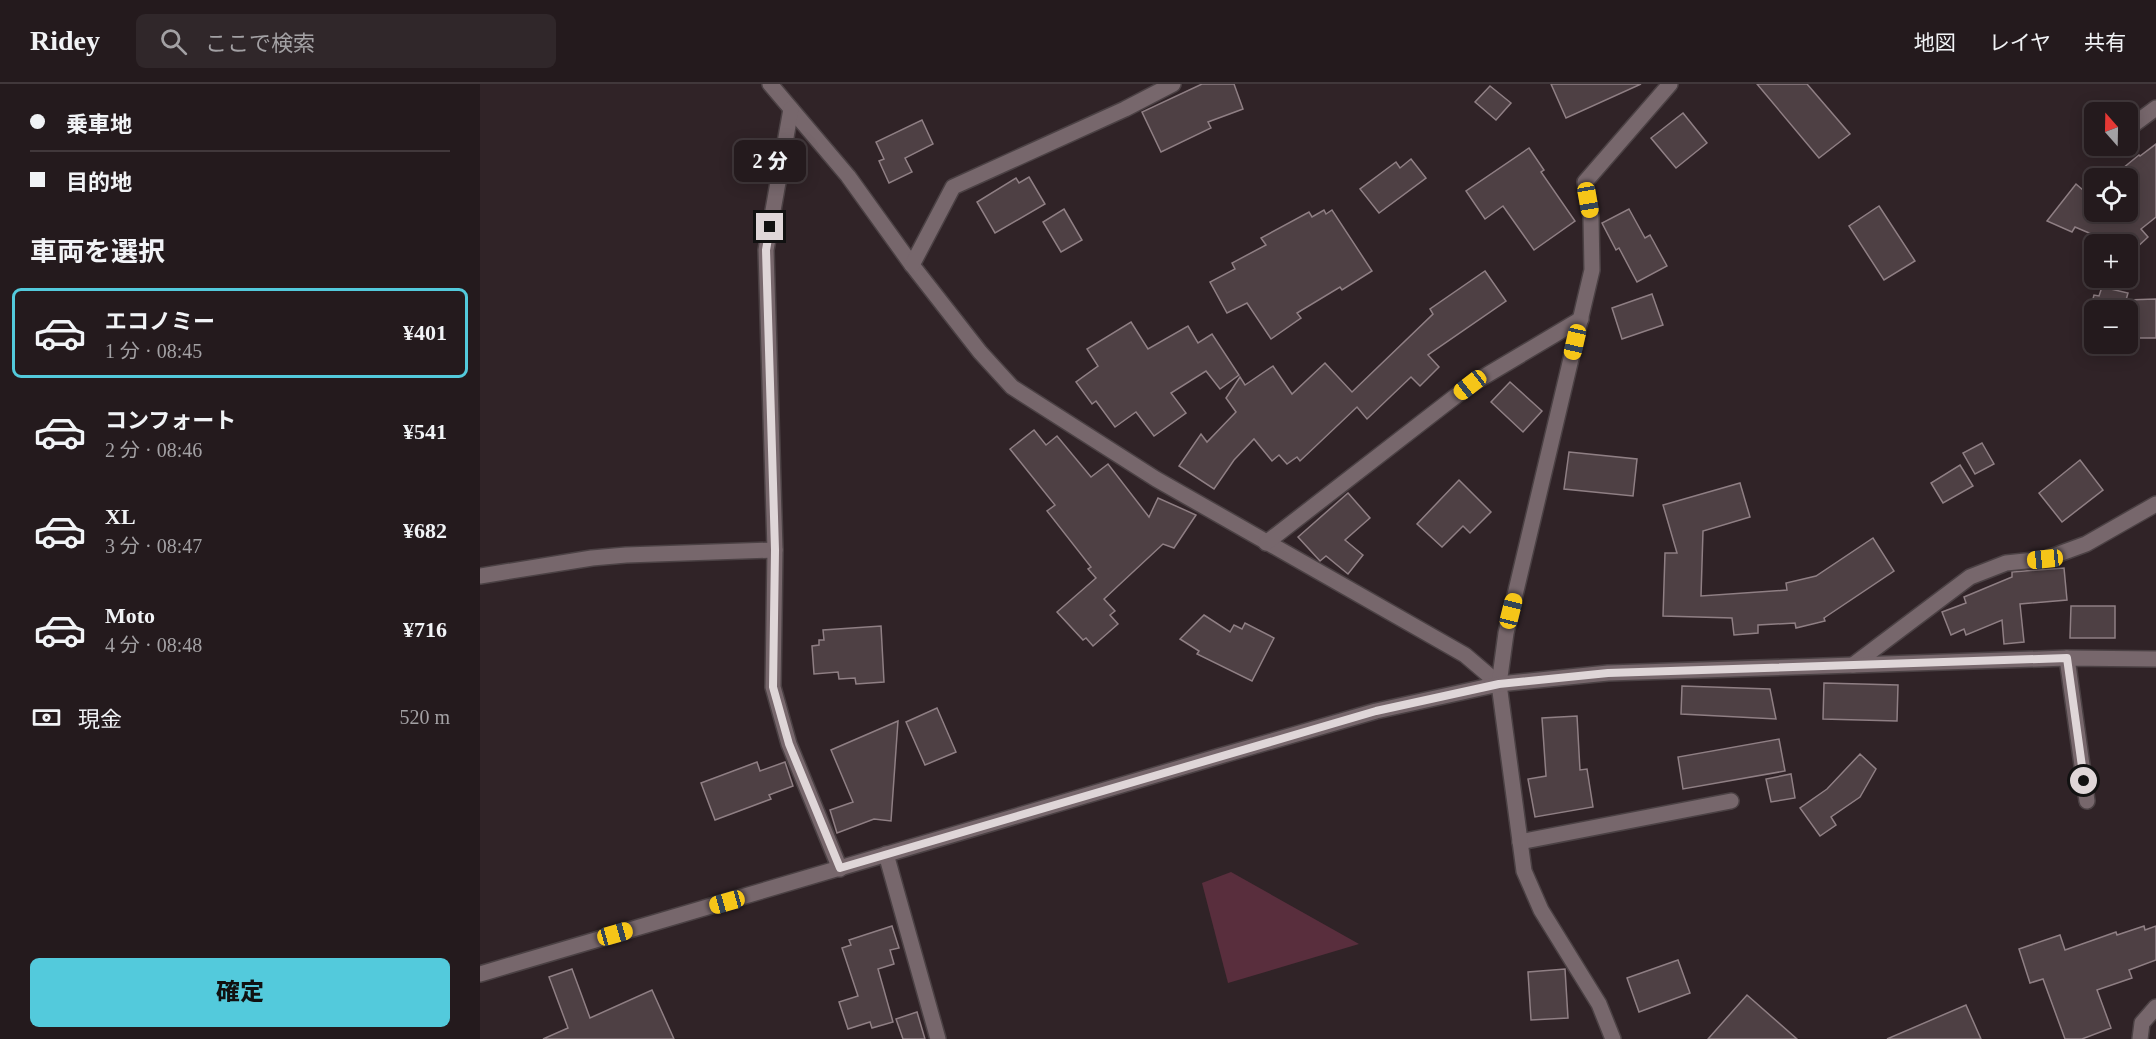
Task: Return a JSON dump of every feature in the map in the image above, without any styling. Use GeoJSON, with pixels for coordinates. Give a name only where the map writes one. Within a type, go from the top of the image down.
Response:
{"type":"FeatureCollection","features":[{"type":"Feature","properties":{"kind":"street"},"geometry":{"type":"LineString","coordinates":[[770,84],[848,176],[912,265],[980,352],[1012,387],[1156,479],[1465,655],[1499,684]]}},
{"type":"Feature","properties":{"kind":"street"},"geometry":{"type":"LineString","coordinates":[[912,265],[953,187],[1125,109],[1173,84]]}},
{"type":"Feature","properties":{"kind":"street"},"geometry":{"type":"LineString","coordinates":[[1613,1039],[1599,1004],[1541,910],[1524,871],[1499,684],[1506,633],[1592,270],[1591,217],[1585,182],[1670,84]]}},
{"type":"Feature","properties":{"kind":"street"},"geometry":{"type":"LineString","coordinates":[[2138,121],[2156,108]]}},
{"type":"Feature","properties":{"kind":"street"},"geometry":{"type":"LineString","coordinates":[[791,109],[766,250],[775,550],[773,687],[789,744],[840,868]]}},
{"type":"Feature","properties":{"kind":"street"},"geometry":{"type":"LineString","coordinates":[[1266,543],[1470,385],[1581,319]]}},
{"type":"Feature","properties":{"kind":"street"},"geometry":{"type":"LineString","coordinates":[[1853,665],[1970,577],[2006,563],[2045,559],[2086,544],[2156,504]]}},
{"type":"Feature","properties":{"kind":"street"},"geometry":{"type":"LineString","coordinates":[[480,576],[592,558],[626,555],[775,550]]}},
{"type":"Feature","properties":{"kind":"street"},"geometry":{"type":"LineString","coordinates":[[2067,658],[2087,801]]}},
{"type":"Feature","properties":{"kind":"street"},"geometry":{"type":"LineString","coordinates":[[480,974],[1376,711],[1499,684],[1608,673],[2067,658],[2156,659]]}},
{"type":"Feature","properties":{"kind":"street"},"geometry":{"type":"LineString","coordinates":[[1520,842],[1731,801]]}},
{"type":"Feature","properties":{"kind":"street"},"geometry":{"type":"LineString","coordinates":[[886,854],[938,1039]]}},
{"type":"Feature","properties":{"kind":"street"},"geometry":{"type":"LineString","coordinates":[[2140,1039],[2142,1023],[2156,1007]]}},
{"type":"Feature","properties":{"kind":"shaded area"},"geometry":{"type":"Polygon","coordinates":[[[1231,872],[1359,944],[1228,983],[1202,883],[1231,872]]]}},
{"type":"Feature","properties":{"kind":"building"},"geometry":{"type":"Polygon","coordinates":[[[1202,84],[1234,84],[1243,109],[1208,122],[1211,128],[1161,152],[1142,112],[1202,84]]]}},
{"type":"Feature","properties":{"kind":"building"},"geometry":{"type":"Polygon","coordinates":[[[1551,84],[1641,84],[1566,118],[1551,84]]]}},
{"type":"Feature","properties":{"kind":"building"},"geometry":{"type":"Polygon","coordinates":[[[1757,84],[1807,84],[1850,134],[1819,158],[1757,84]]]}},
{"type":"Feature","properties":{"kind":"building"},"geometry":{"type":"Polygon","coordinates":[[[1490,86],[1511,103],[1496,120],[1475,102],[1490,86]]]}},
{"type":"Feature","properties":{"kind":"building"},"geometry":{"type":"Polygon","coordinates":[[[1683,113],[1707,143],[1676,168],[1651,138],[1683,113]]]}},
{"type":"Feature","properties":{"kind":"building"},"geometry":{"type":"Polygon","coordinates":[[[922,120],[933,144],[905,158],[912,172],[889,183],[879,161],[884,159],[876,142],[922,120]]]}},
{"type":"Feature","properties":{"kind":"building"},"geometry":{"type":"Polygon","coordinates":[[[2156,144],[2156,217],[2141,229],[2148,237],[2138,246],[2138,234],[2091,234],[2075,227],[2072,232],[2047,221],[2076,184],[2084,191],[2084,222],[2138,222],[2138,168],[2123,168],[2156,144]]]}},
{"type":"Feature","properties":{"kind":"building"},"geometry":{"type":"Polygon","coordinates":[[[1529,148],[1544,170],[1541,172],[1575,221],[1534,250],[1503,206],[1485,219],[1466,191],[1529,148]]]}},
{"type":"Feature","properties":{"kind":"building"},"geometry":{"type":"Polygon","coordinates":[[[1411,159],[1426,178],[1379,213],[1360,189],[1396,162],[1400,168],[1411,159]]]}},
{"type":"Feature","properties":{"kind":"building"},"geometry":{"type":"Polygon","coordinates":[[[1029,177],[1045,204],[995,233],[977,202],[1016,178],[1019,183],[1029,177]]]}},
{"type":"Feature","properties":{"kind":"building"},"geometry":{"type":"Polygon","coordinates":[[[1879,206],[1915,261],[1884,280],[1849,226],[1879,206]]]}},
{"type":"Feature","properties":{"kind":"building"},"geometry":{"type":"Polygon","coordinates":[[[1064,209],[1082,240],[1061,252],[1043,222],[1064,209]]]}},
{"type":"Feature","properties":{"kind":"building"},"geometry":{"type":"Polygon","coordinates":[[[1629,209],[1645,238],[1650,235],[1667,266],[1637,282],[1619,248],[1616,250],[1602,223],[1629,209]]]}},
{"type":"Feature","properties":{"kind":"building"},"geometry":{"type":"Polygon","coordinates":[[[1324,210],[1326,214],[1332,210],[1372,271],[1342,290],[1340,287],[1297,313],[1301,318],[1271,339],[1247,303],[1227,313],[1210,282],[1235,269],[1232,263],[1266,245],[1261,238],[1309,212],[1312,217],[1324,210]]]}},
{"type":"Feature","properties":{"kind":"building"},"geometry":{"type":"Polygon","coordinates":[[[1485,271],[1506,301],[1428,355],[1439,367],[1420,386],[1411,377],[1367,419],[1357,407],[1300,461],[1297,457],[1287,464],[1279,455],[1272,461],[1254,439],[1234,460],[1214,489],[1179,466],[1201,434],[1207,442],[1236,412],[1226,398],[1240,377],[1245,385],[1273,366],[1292,394],[1325,363],[1352,392],[1433,314],[1430,309],[1485,271]]]}},
{"type":"Feature","properties":{"kind":"building"},"geometry":{"type":"Polygon","coordinates":[[[2102,288],[2128,293],[2126,300],[2093,300],[2094,295],[2099,296],[2102,288]]]}},
{"type":"Feature","properties":{"kind":"building"},"geometry":{"type":"Polygon","coordinates":[[[1652,294],[1663,325],[1622,339],[1612,308],[1652,294]]]}},
{"type":"Feature","properties":{"kind":"building"},"geometry":{"type":"Polygon","coordinates":[[[2156,299],[2156,338],[2138,338],[2138,300],[2126,300],[2156,299]]]}},
{"type":"Feature","properties":{"kind":"building"},"geometry":{"type":"Polygon","coordinates":[[[1131,322],[1148,349],[1188,326],[1198,343],[1212,334],[1239,375],[1220,389],[1206,371],[1171,393],[1186,413],[1154,436],[1136,412],[1115,427],[1096,401],[1092,404],[1076,382],[1098,366],[1087,349],[1131,322]]]}},
{"type":"Feature","properties":{"kind":"building"},"geometry":{"type":"Polygon","coordinates":[[[1510,382],[1542,411],[1523,432],[1491,402],[1510,382]]]}},
{"type":"Feature","properties":{"kind":"building"},"geometry":{"type":"Polygon","coordinates":[[[1034,430],[1046,445],[1057,436],[1091,477],[1108,464],[1149,517],[1158,498],[1196,515],[1174,548],[1163,544],[1104,599],[1115,611],[1110,615],[1118,624],[1093,646],[1086,638],[1083,640],[1057,612],[1096,578],[1088,569],[1091,567],[1047,511],[1055,505],[1010,449],[1034,430]]]}},
{"type":"Feature","properties":{"kind":"building"},"geometry":{"type":"Polygon","coordinates":[[[1982,443],[1994,464],[1975,474],[1963,453],[1982,443]]]}},
{"type":"Feature","properties":{"kind":"building"},"geometry":{"type":"Polygon","coordinates":[[[1569,452],[1637,459],[1633,496],[1564,489],[1569,452]]]}},
{"type":"Feature","properties":{"kind":"building"},"geometry":{"type":"Polygon","coordinates":[[[2080,460],[2103,490],[2062,522],[2039,493],[2080,460]]]}},
{"type":"Feature","properties":{"kind":"building"},"geometry":{"type":"Polygon","coordinates":[[[1960,465],[1973,486],[1943,503],[1931,483],[1960,465]]]}},
{"type":"Feature","properties":{"kind":"building"},"geometry":{"type":"Polygon","coordinates":[[[1459,480],[1491,512],[1470,533],[1463,526],[1442,547],[1417,524],[1459,480]]]}},
{"type":"Feature","properties":{"kind":"building"},"geometry":{"type":"Polygon","coordinates":[[[1740,483],[1750,517],[1703,531],[1701,596],[1787,590],[1786,583],[1816,576],[1873,538],[1894,571],[1824,618],[1825,621],[1796,628],[1795,623],[1758,625],[1758,633],[1734,635],[1732,618],[1663,616],[1665,553],[1677,553],[1663,505],[1740,483]]]}},
{"type":"Feature","properties":{"kind":"building"},"geometry":{"type":"Polygon","coordinates":[[[1348,493],[1370,518],[1345,540],[1363,555],[1348,574],[1326,556],[1320,561],[1298,537],[1348,493]]]}},
{"type":"Feature","properties":{"kind":"building"},"geometry":{"type":"Polygon","coordinates":[[[2064,568],[2067,600],[2020,604],[2024,642],[2004,644],[2002,620],[1966,635],[1964,629],[1951,635],[1942,612],[1966,603],[1964,597],[2012,577],[2012,572],[2064,568]]]}},
{"type":"Feature","properties":{"kind":"building"},"geometry":{"type":"Polygon","coordinates":[[[2071,606],[2115,606],[2115,638],[2070,638],[2071,606]]]}},
{"type":"Feature","properties":{"kind":"building"},"geometry":{"type":"Polygon","coordinates":[[[1204,615],[1230,632],[1234,625],[1242,629],[1245,623],[1274,638],[1252,681],[1197,654],[1199,651],[1180,639],[1204,615]]]}},
{"type":"Feature","properties":{"kind":"building"},"geometry":{"type":"Polygon","coordinates":[[[881,626],[884,682],[856,684],[855,678],[839,679],[838,672],[814,674],[812,646],[819,645],[819,640],[824,640],[823,630],[881,626]]]}},
{"type":"Feature","properties":{"kind":"building"},"geometry":{"type":"Polygon","coordinates":[[[1824,683],[1898,685],[1897,721],[1823,719],[1824,683]]]}},
{"type":"Feature","properties":{"kind":"building"},"geometry":{"type":"Polygon","coordinates":[[[1682,686],[1770,689],[1776,719],[1681,714],[1682,686]]]}},
{"type":"Feature","properties":{"kind":"building"},"geometry":{"type":"Polygon","coordinates":[[[937,708],[956,752],[925,765],[906,722],[937,708]]]}},
{"type":"Feature","properties":{"kind":"building"},"geometry":{"type":"Polygon","coordinates":[[[1577,716],[1580,770],[1587,769],[1593,807],[1535,817],[1528,779],[1546,776],[1542,718],[1577,716]]]}},
{"type":"Feature","properties":{"kind":"building"},"geometry":{"type":"Polygon","coordinates":[[[898,721],[891,821],[874,819],[837,833],[830,810],[853,802],[831,750],[898,721]]]}},
{"type":"Feature","properties":{"kind":"building"},"geometry":{"type":"Polygon","coordinates":[[[1779,739],[1785,771],[1683,789],[1678,757],[1779,739]]]}},
{"type":"Feature","properties":{"kind":"building"},"geometry":{"type":"Polygon","coordinates":[[[1860,754],[1876,769],[1860,797],[1831,817],[1836,825],[1820,836],[1800,808],[1827,789],[1860,754]]]}},
{"type":"Feature","properties":{"kind":"building"},"geometry":{"type":"Polygon","coordinates":[[[757,762],[760,771],[785,762],[793,786],[769,795],[771,799],[715,820],[701,783],[757,762]]]}},
{"type":"Feature","properties":{"kind":"building"},"geometry":{"type":"Polygon","coordinates":[[[1791,774],[1795,798],[1771,802],[1766,779],[1791,774]]]}},
{"type":"Feature","properties":{"kind":"building"},"geometry":{"type":"Polygon","coordinates":[[[892,926],[899,948],[890,950],[894,964],[878,969],[893,1022],[872,1028],[870,1022],[848,1029],[839,1002],[858,996],[842,948],[851,945],[849,940],[892,926]]]}},
{"type":"Feature","properties":{"kind":"building"},"geometry":{"type":"Polygon","coordinates":[[[2144,926],[2145,930],[2156,926],[2156,960],[2129,970],[2132,978],[2097,990],[2111,1028],[2082,1039],[2065,1039],[2043,979],[2030,983],[2019,949],[2060,935],[2065,950],[2116,932],[2117,935],[2144,926]]]}},
{"type":"Feature","properties":{"kind":"building"},"geometry":{"type":"Polygon","coordinates":[[[1678,960],[1690,993],[1639,1012],[1627,978],[1678,960]]]}},
{"type":"Feature","properties":{"kind":"building"},"geometry":{"type":"Polygon","coordinates":[[[572,969],[590,1018],[652,990],[674,1039],[543,1039],[568,1028],[549,977],[572,969]]]}},
{"type":"Feature","properties":{"kind":"building"},"geometry":{"type":"Polygon","coordinates":[[[1565,969],[1568,1018],[1531,1020],[1528,972],[1565,969]]]}},
{"type":"Feature","properties":{"kind":"building"},"geometry":{"type":"Polygon","coordinates":[[[1747,995],[1797,1039],[1708,1039],[1747,995]]]}},
{"type":"Feature","properties":{"kind":"building"},"geometry":{"type":"Polygon","coordinates":[[[1966,1005],[1981,1039],[1887,1039],[1966,1005]]]}},
{"type":"Feature","properties":{"kind":"building"},"geometry":{"type":"Polygon","coordinates":[[[917,1012],[925,1039],[903,1039],[896,1019],[917,1012]]]}},
{"type":"Feature","properties":{"kind":"route"},"geometry":{"type":"LineString","coordinates":[[770,227],[766,250],[775,550],[773,687],[789,744],[840,868],[1376,711],[1499,684],[1608,673],[2067,658],[2084,781]]}}]}
